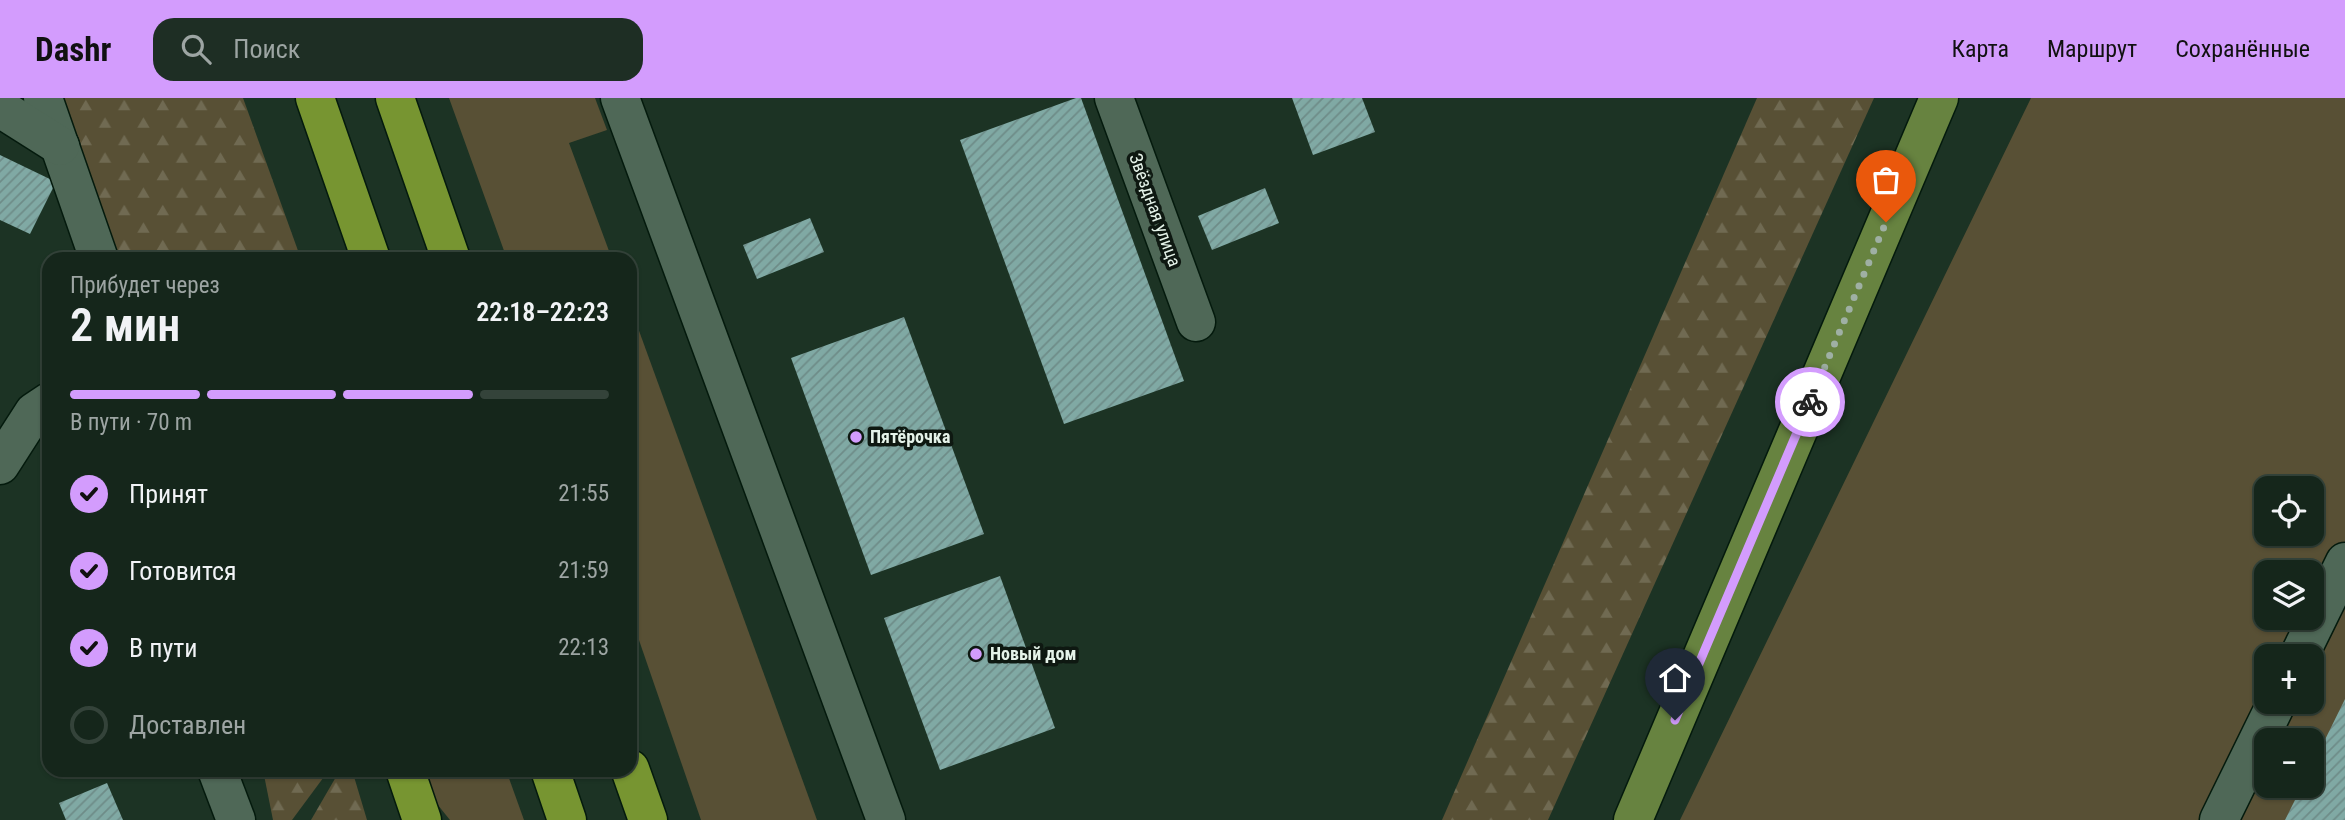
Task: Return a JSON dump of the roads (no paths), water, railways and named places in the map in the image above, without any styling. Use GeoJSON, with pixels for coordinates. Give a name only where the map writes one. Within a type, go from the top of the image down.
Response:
{"type":"FeatureCollection","features":[{"type":"Feature","properties":{"kind":"highway"},"geometry":{"type":"LineString","coordinates":[[315,98],[369,252]]}},
{"type":"Feature","properties":{"kind":"highway"},"geometry":{"type":"LineString","coordinates":[[395,98],[450,252]]}},
{"type":"Feature","properties":{"kind":"highway"},"geometry":{"type":"LineString","coordinates":[[407,777],[422,820]]}},
{"type":"Feature","properties":{"kind":"highway"},"geometry":{"type":"LineString","coordinates":[[552,777],[567,820]]}},
{"type":"Feature","properties":{"kind":"highway"},"geometry":{"type":"LineString","coordinates":[[633,777],[648,820]]}},
{"type":"Feature","properties":{"kind":"main road"},"geometry":{"type":"LineString","coordinates":[[1633,820],[1939,98]]}},
{"type":"Feature","properties":{"kind":"street"},"geometry":{"type":"LineString","coordinates":[[43,98],[97,252]]}},
{"type":"Feature","properties":{"kind":"street"},"geometry":{"type":"LineString","coordinates":[[620,98],[886,820]]}},
{"type":"Feature","properties":{"kind":"street","name":"Звёздная улица"},"geometry":{"type":"LineString","coordinates":[[1114,98],[1196,323]]}},
{"type":"Feature","properties":{"kind":"street"},"geometry":{"type":"LineString","coordinates":[[0,108],[60,146]]}},
{"type":"Feature","properties":{"kind":"street"},"geometry":{"type":"LineString","coordinates":[[0,465],[34,412],[42,407]]}},
{"type":"Feature","properties":{"kind":"street"},"geometry":{"type":"LineString","coordinates":[[2305,644],[2345,562]]}},
{"type":"Feature","properties":{"kind":"street"},"geometry":{"type":"LineString","coordinates":[[2219,820],[2271,714]]}},
{"type":"Feature","properties":{"kind":"street"},"geometry":{"type":"LineString","coordinates":[[220,777],[236,820]]}},
{"type":"Feature","properties":{"kind":"place","name":"Пятёрочка"},"geometry":{"type":"Point","coordinates":[856,437]}},
{"type":"Feature","properties":{"kind":"place","name":"Новый дом"},"geometry":{"type":"Point","coordinates":[976,654]}}]}
